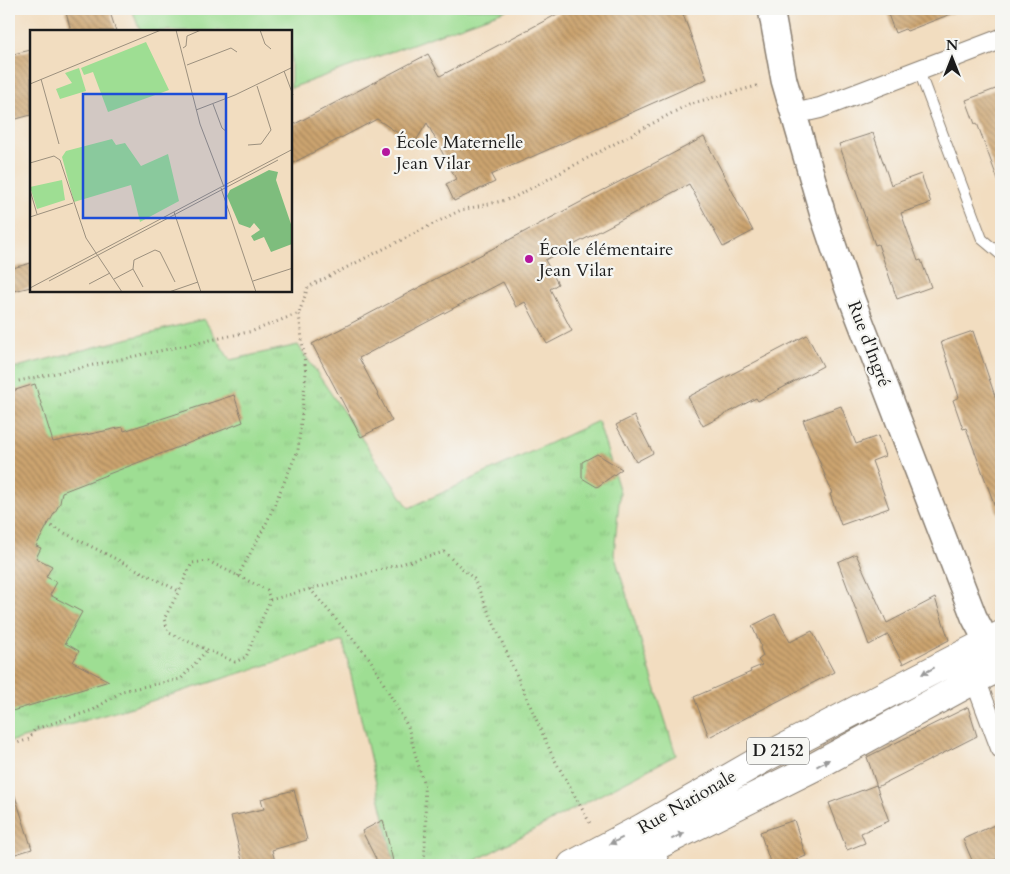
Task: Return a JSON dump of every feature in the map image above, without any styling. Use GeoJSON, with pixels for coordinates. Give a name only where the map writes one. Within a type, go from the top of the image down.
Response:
{"type":"FeatureCollection","features":[{"type":"Feature","properties":{"kind":"main road","name":"Rue Nationale"},"geometry":{"type":"LineString","coordinates":[[572,865],[652,847],[764,758],[984,643]]}},
{"type":"Feature","properties":{"kind":"main road","name":"Rue Nationale"},"geometry":{"type":"LineString","coordinates":[[618,865],[814,767],[976,678],[1001,667]]}},
{"type":"Feature","properties":{"kind":"street","name":"Rue d'Ingré"},"geometry":{"type":"LineString","coordinates":[[771,9],[784,80],[823,215],[848,289],[984,643],[1001,667]]}},
{"type":"Feature","properties":{"kind":"street"},"geometry":{"type":"LineString","coordinates":[[794,114],[820,108],[1001,39]]}},
{"type":"Feature","properties":{"kind":"street"},"geometry":{"type":"LineString","coordinates":[[984,643],[976,678],[1001,748]]}},
{"type":"Feature","properties":{"kind":"lane"},"geometry":{"type":"LineString","coordinates":[[919,71],[982,239],[1001,255]]}},
{"type":"Feature","properties":{"kind":"path"},"geometry":{"type":"LineString","coordinates":[[238,576],[267,522],[298,450],[306,373],[299,313],[308,287],[461,210],[511,200],[689,104],[756,86]]}},
{"type":"Feature","properties":{"kind":"path"},"geometry":{"type":"LineString","coordinates":[[9,383],[253,331],[299,313]]}},
{"type":"Feature","properties":{"kind":"path"},"geometry":{"type":"LineString","coordinates":[[47,524],[179,591]]}},
{"type":"Feature","properties":{"kind":"path"},"geometry":{"type":"LineString","coordinates":[[270,600],[444,552],[474,579],[552,754],[592,827]]}},
{"type":"Feature","properties":{"kind":"path"},"geometry":{"type":"LineString","coordinates":[[208,561],[267,590],[270,600],[246,657],[235,662],[169,633],[164,619],[179,591],[192,564],[208,561]]}},
{"type":"Feature","properties":{"kind":"path"},"geometry":{"type":"LineString","coordinates":[[310,589],[370,659],[408,727],[424,786],[426,823],[424,865]]}},
{"type":"Feature","properties":{"kind":"path"},"geometry":{"type":"LineString","coordinates":[[9,746],[29,739],[35,729],[92,710],[122,691],[181,679],[207,650]]}},
{"type":"Feature","properties":{"kind":"green space"},"geometry":{"type":"Polygon","coordinates":[[[132,9],[509,9],[292,88],[292,30],[140,30],[132,9]]]}},
{"type":"Feature","properties":{"kind":"green space"},"geometry":{"type":"Polygon","coordinates":[[[204,319],[230,360],[298,345],[409,508],[598,421],[620,492],[614,554],[676,755],[467,865],[395,865],[343,641],[132,707],[9,742],[9,369],[204,319]]]}},
{"type":"Feature","properties":{"kind":"building"},"geometry":{"type":"Polygon","coordinates":[[[65,9],[109,9],[116,30],[71,30],[65,9]]]}},
{"type":"Feature","properties":{"kind":"building"},"geometry":{"type":"Polygon","coordinates":[[[567,9],[681,9],[707,79],[491,175],[495,182],[454,201],[446,184],[456,179],[427,123],[414,144],[377,119],[292,163],[292,125],[428,54],[440,76],[567,9]]]}},
{"type":"Feature","properties":{"kind":"building"},"geometry":{"type":"Polygon","coordinates":[[[886,9],[961,10],[907,31],[905,29],[895,33],[886,9]]]}},
{"type":"Feature","properties":{"kind":"building"},"geometry":{"type":"Polygon","coordinates":[[[30,50],[30,115],[9,121],[9,55],[30,50]]]}},
{"type":"Feature","properties":{"kind":"building"},"geometry":{"type":"Polygon","coordinates":[[[1001,87],[1001,183],[999,183],[977,123],[975,124],[966,100],[1001,87]]]}},
{"type":"Feature","properties":{"kind":"building"},"geometry":{"type":"Polygon","coordinates":[[[873,133],[891,185],[921,174],[931,203],[901,213],[918,261],[921,260],[931,287],[897,299],[878,244],[875,245],[839,144],[873,133]]]}},
{"type":"Feature","properties":{"kind":"building"},"geometry":{"type":"Polygon","coordinates":[[[704,137],[753,231],[723,247],[689,184],[545,260],[558,284],[550,289],[572,331],[547,344],[525,302],[516,307],[503,282],[359,358],[392,421],[361,437],[312,344],[704,137]]]}},
{"type":"Feature","properties":{"kind":"building"},"geometry":{"type":"Polygon","coordinates":[[[30,263],[30,287],[9,292],[9,269],[30,263]]]}},
{"type":"Feature","properties":{"kind":"building"},"geometry":{"type":"Polygon","coordinates":[[[973,331],[996,399],[1001,397],[1001,516],[999,517],[966,428],[963,429],[953,400],[959,397],[941,342],[973,331]]]}},
{"type":"Feature","properties":{"kind":"building"},"geometry":{"type":"Polygon","coordinates":[[[807,335],[823,366],[758,401],[756,398],[703,426],[688,397],[807,335]]]}},
{"type":"Feature","properties":{"kind":"building"},"geometry":{"type":"Polygon","coordinates":[[[35,384],[53,442],[123,427],[124,431],[234,395],[243,422],[62,492],[60,503],[36,546],[41,548],[36,558],[52,566],[46,577],[57,582],[50,595],[82,612],[65,643],[79,651],[73,662],[109,681],[9,712],[9,392],[35,384]]]}},
{"type":"Feature","properties":{"kind":"building"},"geometry":{"type":"Polygon","coordinates":[[[841,406],[856,444],[878,436],[885,456],[872,461],[889,508],[841,525],[830,494],[832,493],[803,420],[841,406]]]}},
{"type":"Feature","properties":{"kind":"building"},"geometry":{"type":"Polygon","coordinates":[[[634,416],[653,453],[636,462],[616,425],[634,416]]]}},
{"type":"Feature","properties":{"kind":"building"},"geometry":{"type":"Polygon","coordinates":[[[597,454],[622,469],[597,487],[582,478],[582,462],[597,454]]]}},
{"type":"Feature","properties":{"kind":"building"},"geometry":{"type":"Polygon","coordinates":[[[856,554],[887,623],[935,598],[949,640],[903,664],[888,635],[869,645],[838,562],[856,554]]]}},
{"type":"Feature","properties":{"kind":"building"},"geometry":{"type":"Polygon","coordinates":[[[775,614],[790,642],[812,631],[834,672],[709,737],[694,697],[751,672],[750,670],[762,665],[758,660],[763,656],[761,646],[752,626],[775,614]]]}},
{"type":"Feature","properties":{"kind":"building"},"geometry":{"type":"Polygon","coordinates":[[[968,707],[977,736],[877,787],[867,757],[968,707]]]}},
{"type":"Feature","properties":{"kind":"building"},"geometry":{"type":"Polygon","coordinates":[[[876,785],[889,821],[861,833],[865,843],[847,850],[829,803],[876,785]]]}},
{"type":"Feature","properties":{"kind":"building"},"geometry":{"type":"Polygon","coordinates":[[[9,790],[13,790],[32,849],[9,856],[9,790]]]}},
{"type":"Feature","properties":{"kind":"building"},"geometry":{"type":"Polygon","coordinates":[[[294,790],[307,840],[272,850],[276,865],[243,865],[231,816],[264,809],[261,799],[294,790]]]}},
{"type":"Feature","properties":{"kind":"building"},"geometry":{"type":"Polygon","coordinates":[[[383,820],[394,865],[379,865],[362,831],[383,820]]]}},
{"type":"Feature","properties":{"kind":"building"},"geometry":{"type":"Polygon","coordinates":[[[794,820],[806,856],[796,860],[798,865],[771,865],[760,832],[794,820]]]}},
{"type":"Feature","properties":{"kind":"building"},"geometry":{"type":"Polygon","coordinates":[[[1001,822],[1001,858],[974,865],[963,839],[1001,822]]]}},
{"type":"Feature","properties":{"kind":"place","name":"École Maternelle Jean Vilar"},"geometry":{"type":"Point","coordinates":[386,152]}},
{"type":"Feature","properties":{"kind":"place","name":"École élémentaire Jean Vilar"},"geometry":{"type":"Point","coordinates":[529,259]}}]}
